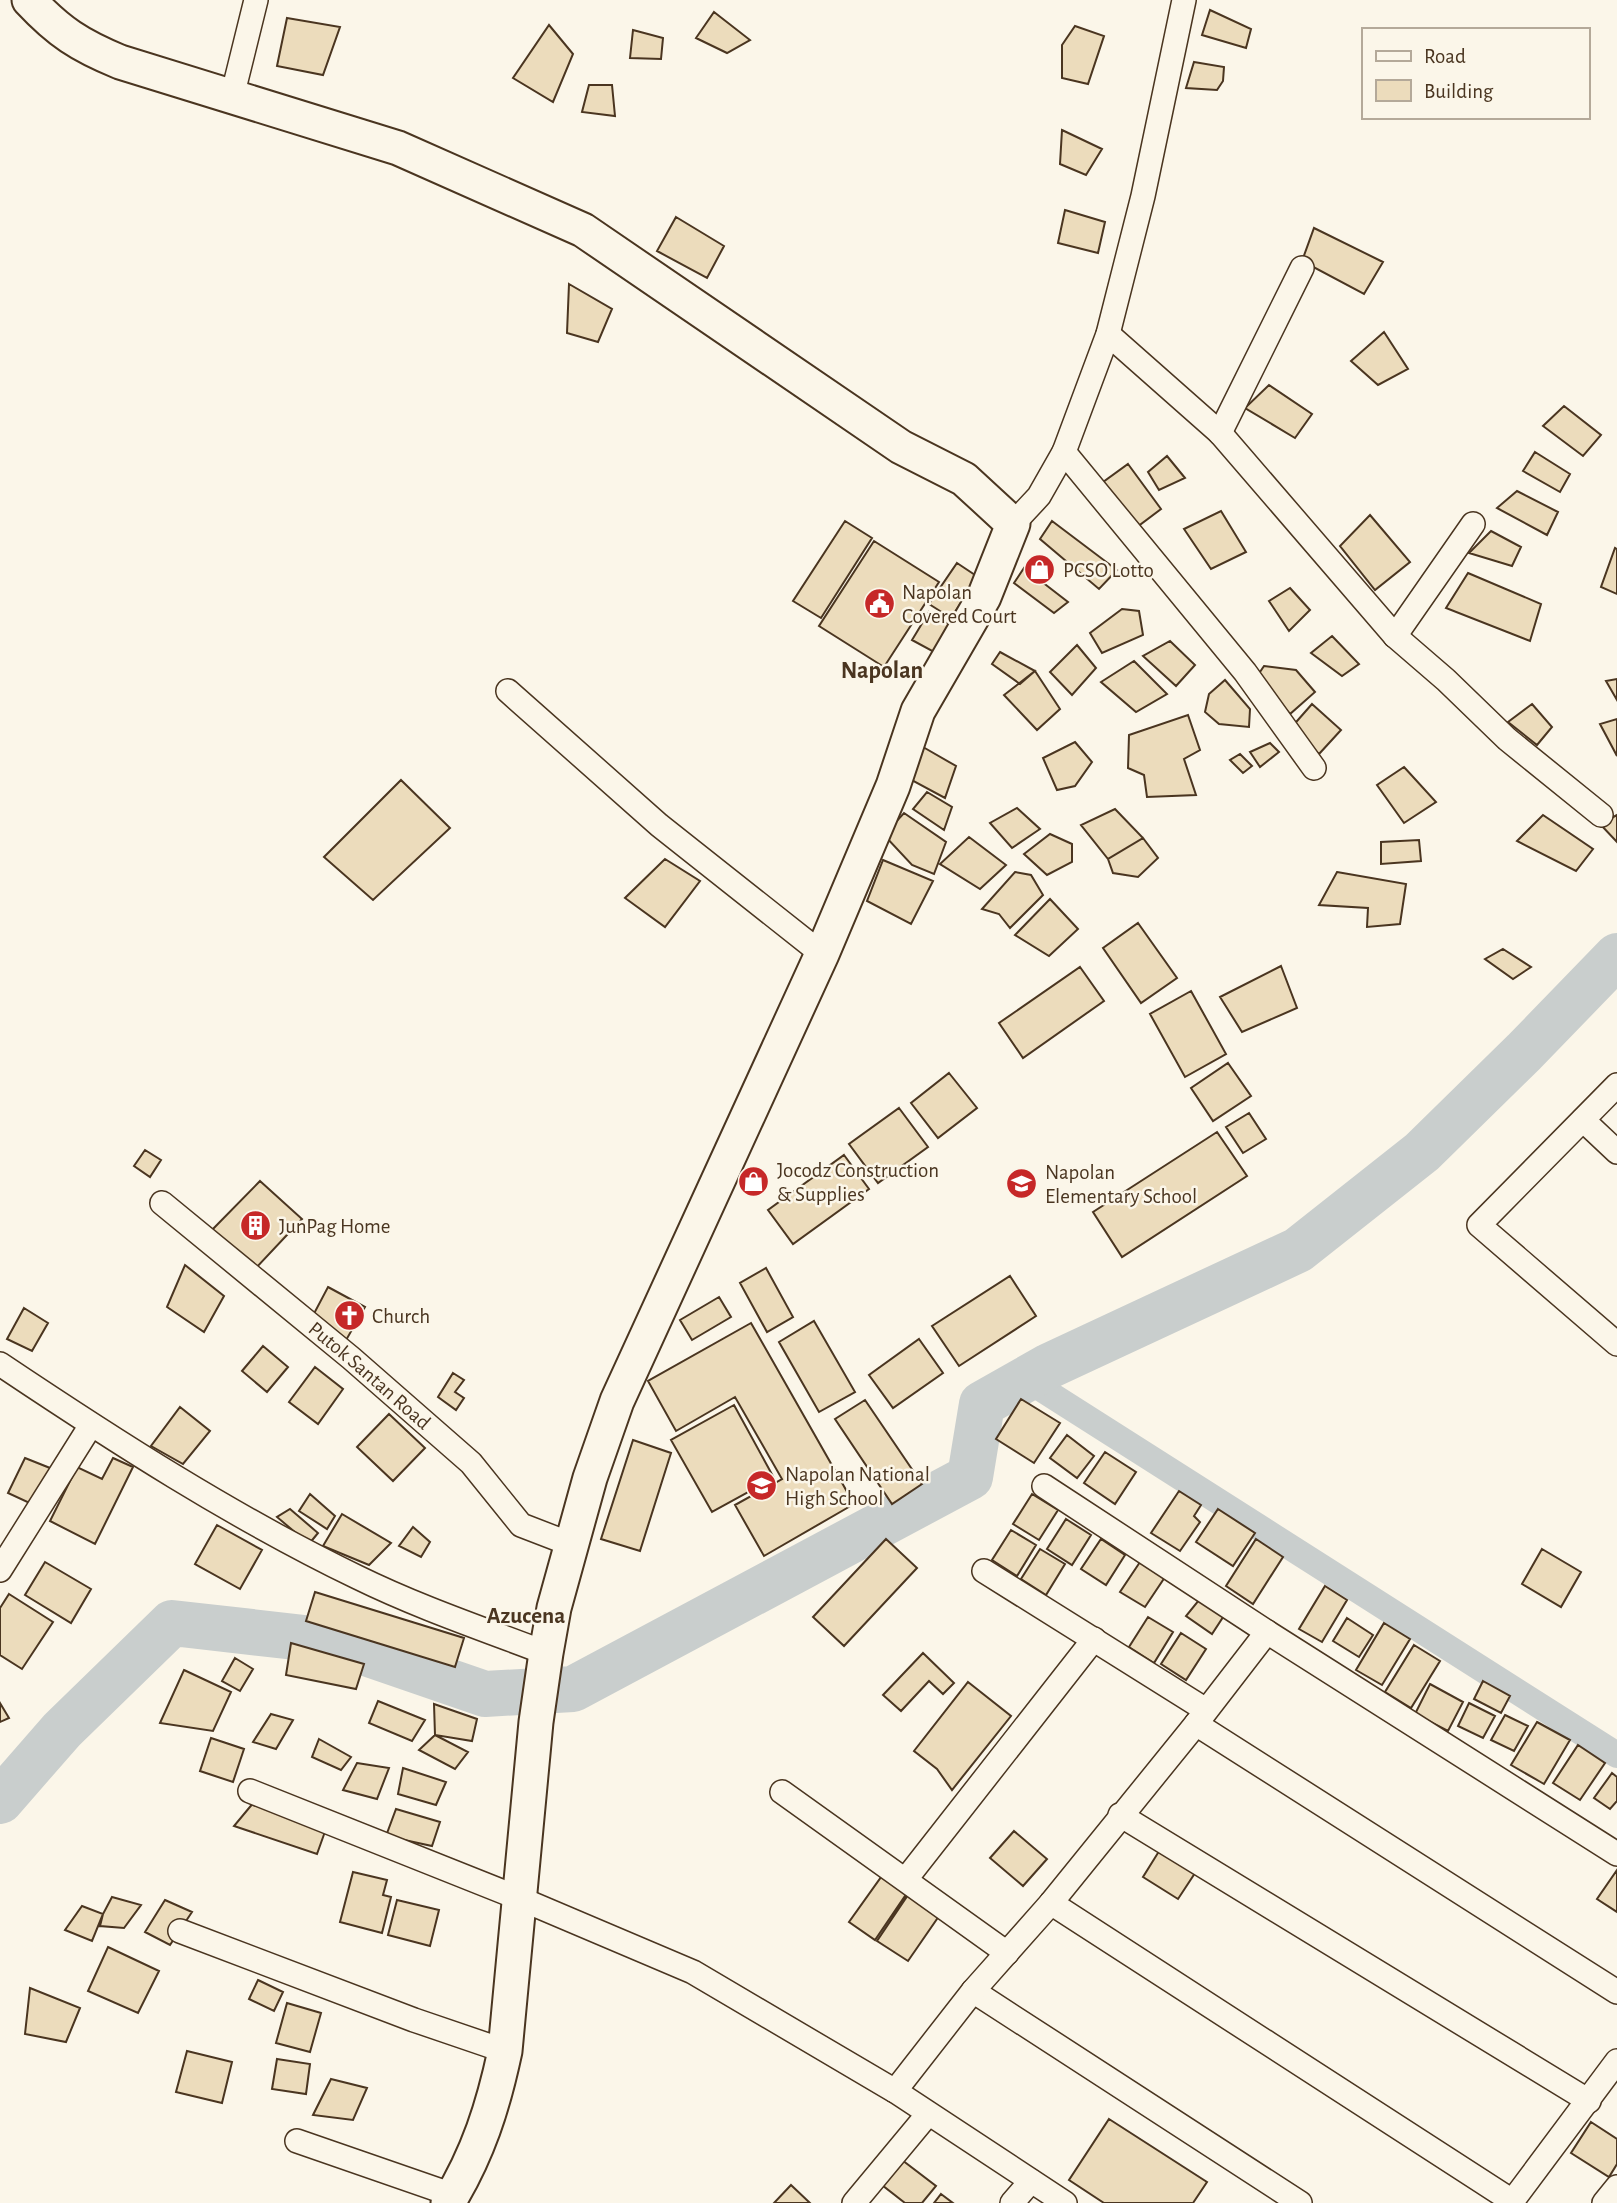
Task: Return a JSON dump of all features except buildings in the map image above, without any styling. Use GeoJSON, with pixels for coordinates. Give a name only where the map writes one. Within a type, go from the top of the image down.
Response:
{"type":"FeatureCollection","features":[{"type":"Feature","properties":{"kind":"street"},"geometry":{"type":"LineString","coordinates":[[29,0],[54,26],[85,48],[120,62],[398,148],[583,230],[901,447],[964,479],[1013,524]]}},
{"type":"Feature","properties":{"kind":"street"},"geometry":{"type":"LineString","coordinates":[[232,97],[256,0]]}},
{"type":"Feature","properties":{"kind":"street"},"geometry":{"type":"LineString","coordinates":[[297,2141],[450,2199],[476,2150],[490,2112],[505,2051],[536,1722],[554,1608],[590,1478],[617,1401],[822,954],[894,786],[918,711],[984,597],[1013,524],[1039,496],[1064,452],[1108,334],[1143,196],[1184,0]]}},
{"type":"Feature","properties":{"kind":"street"},"geometry":{"type":"LineString","coordinates":[[1220,433],[1302,268]]}},
{"type":"Feature","properties":{"kind":"street"},"geometry":{"type":"LineString","coordinates":[[1108,334],[1220,433],[1395,636],[1446,680],[1507,739],[1601,815]]}},
{"type":"Feature","properties":{"kind":"street"},"geometry":{"type":"LineString","coordinates":[[1064,452],[1245,672],[1314,768]]}},
{"type":"Feature","properties":{"kind":"street"},"geometry":{"type":"LineString","coordinates":[[1395,636],[1474,524]]}},
{"type":"Feature","properties":{"kind":"street"},"geometry":{"type":"LineString","coordinates":[[508,691],[659,825],[822,954]]}},
{"type":"Feature","properties":{"kind":"street"},"geometry":{"type":"LineString","coordinates":[[1617,1084],[1479,1225],[1617,1344]]}},
{"type":"Feature","properties":{"kind":"street"},"geometry":{"type":"LineString","coordinates":[[1583,1120],[1617,1152]]}},
{"type":"Feature","properties":{"kind":"street","name":"Putok Santan Road"},"geometry":{"type":"LineString","coordinates":[[162,1203],[351,1358],[471,1463],[521,1525],[573,1545]]}},
{"type":"Feature","properties":{"kind":"street"},"geometry":{"type":"LineString","coordinates":[[0,1364],[91,1425],[190,1486],[360,1578],[544,1668]]}},
{"type":"Feature","properties":{"kind":"street"},"geometry":{"type":"LineString","coordinates":[[0,1570],[91,1425]]}},
{"type":"Feature","properties":{"kind":"street"},"geometry":{"type":"LineString","coordinates":[[1044,1486],[1267,1632],[1617,1854]]}},
{"type":"Feature","properties":{"kind":"street"},"geometry":{"type":"LineString","coordinates":[[984,1571],[1094,1639],[1201,1717],[1617,1992]]}},
{"type":"Feature","properties":{"kind":"street"},"geometry":{"type":"LineString","coordinates":[[895,2091],[973,1992],[1051,1903],[1267,1632]]}},
{"type":"Feature","properties":{"kind":"street"},"geometry":{"type":"LineString","coordinates":[[906,1879],[1094,1639]]}},
{"type":"Feature","properties":{"kind":"street"},"geometry":{"type":"LineString","coordinates":[[250,1791],[521,1899],[693,1972],[895,2091],[1065,2203]]}},
{"type":"Feature","properties":{"kind":"street"},"geometry":{"type":"LineString","coordinates":[[782,1792],[1007,1953]]}},
{"type":"Feature","properties":{"kind":"street"},"geometry":{"type":"LineString","coordinates":[[1120,1815],[1589,2101]]}},
{"type":"Feature","properties":{"kind":"street"},"geometry":{"type":"LineString","coordinates":[[1051,1903],[1511,2202],[1617,2061]]}},
{"type":"Feature","properties":{"kind":"street"},"geometry":{"type":"LineString","coordinates":[[180,1931],[414,2021],[505,2051]]}},
{"type":"Feature","properties":{"kind":"street"},"geometry":{"type":"LineString","coordinates":[[973,1992],[1300,2203]]}},
{"type":"Feature","properties":{"kind":"street"},"geometry":{"type":"LineString","coordinates":[[854,2203],[928,2114]]}},
{"type":"Feature","properties":{"kind":"street"},"geometry":{"type":"LineString","coordinates":[[1012,2203],[1031,2181]]}},
{"type":"Feature","properties":{"kind":"street"},"geometry":{"type":"LineString","coordinates":[[1604,2203],[1617,2187]]}},
{"type":"Feature","properties":{"kind":"waterway"},"geometry":{"type":"LineString","coordinates":[[0,1801],[62,1730],[172,1623],[331,1641],[485,1694],[573,1689],[970,1477],[982,1404],[1049,1366],[1298,1250],[1422,1152],[1617,956]]}},
{"type":"Feature","properties":{"kind":"waterway"},"geometry":{"type":"LineString","coordinates":[[1026,1379],[1617,1755]]}},
{"type":"Feature","properties":{"kind":"place","name":"PCSO Lotto"},"geometry":{"type":"Point","coordinates":[1040,570]}},
{"type":"Feature","properties":{"kind":"place","name":"Napolan Covered Court"},"geometry":{"type":"Point","coordinates":[879,604]}},
{"type":"Feature","properties":{"kind":"place","name":"Jocodz Construction & Supplies"},"geometry":{"type":"Point","coordinates":[754,1182]}},
{"type":"Feature","properties":{"kind":"place","name":"Napolan Elementary School"},"geometry":{"type":"Point","coordinates":[1022,1184]}},
{"type":"Feature","properties":{"kind":"place","name":"JunPag Home"},"geometry":{"type":"Point","coordinates":[256,1226]}},
{"type":"Feature","properties":{"kind":"place","name":"Church"},"geometry":{"type":"Point","coordinates":[349,1316]}},
{"type":"Feature","properties":{"kind":"place","name":"Napolan National High School"},"geometry":{"type":"Point","coordinates":[762,1486]}},
{"type":"Feature","properties":{"kind":"district","name":"Napolan"},"geometry":{"type":"Point","coordinates":[882,671]}},
{"type":"Feature","properties":{"kind":"district","name":"Azucena"},"geometry":{"type":"Point","coordinates":[526,1616]}}]}
